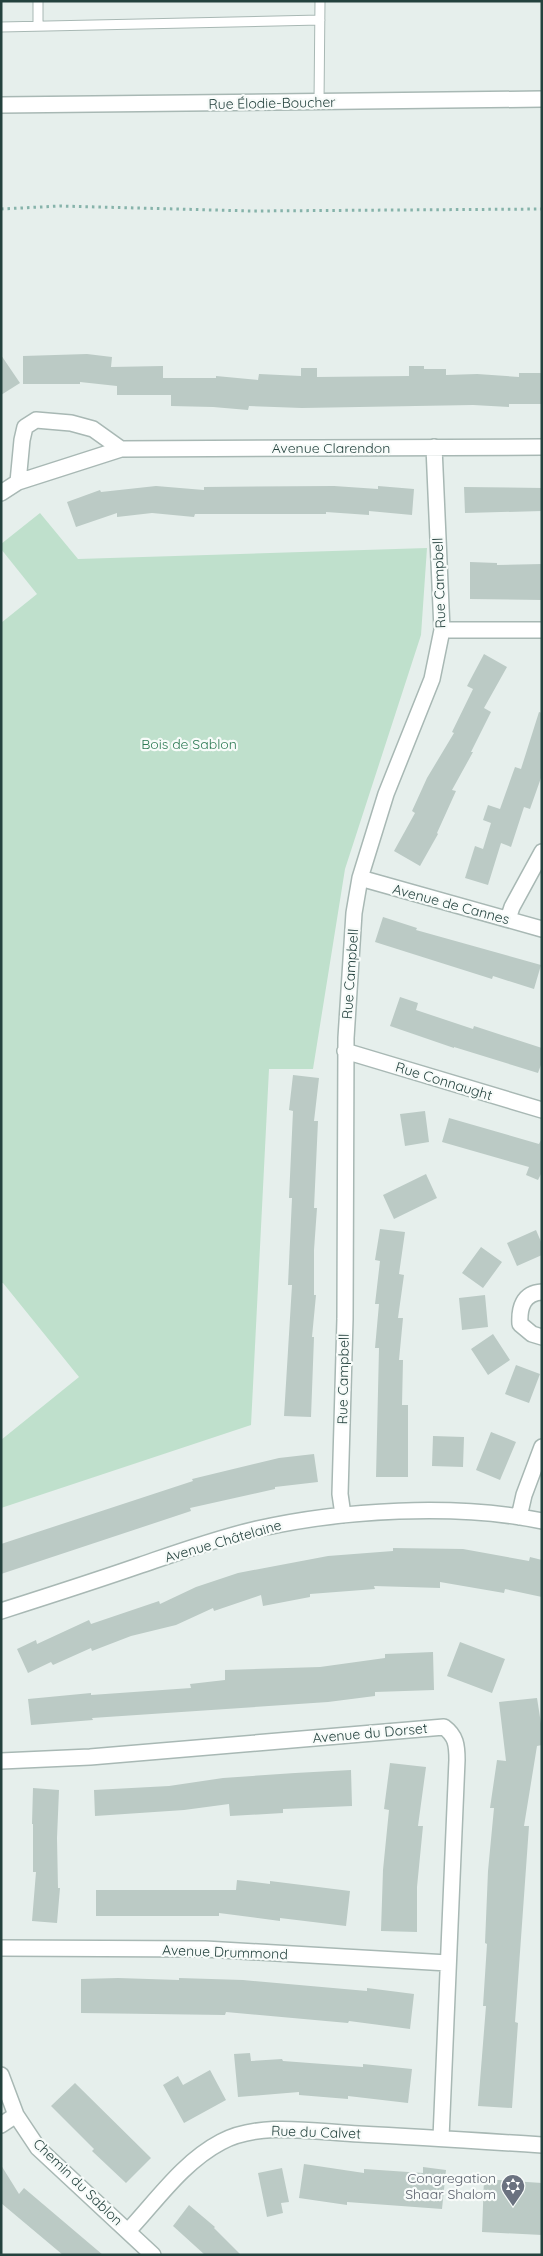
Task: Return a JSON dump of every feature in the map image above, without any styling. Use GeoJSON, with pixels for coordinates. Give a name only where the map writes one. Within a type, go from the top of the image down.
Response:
{"type":"FeatureCollection","features":[{"type":"Feature","properties":{"kind":"street","name":"Rue Élodie-Boucher"},"geometry":{"type":"LineString","coordinates":[[1,105],[542,99]]}},
{"type":"Feature","properties":{"kind":"street"},"geometry":{"type":"LineString","coordinates":[[18,482],[25,427],[36,420],[71,423],[93,429],[121,450]]}},
{"type":"Feature","properties":{"kind":"street","name":"Rue Campbell"},"geometry":{"type":"LineString","coordinates":[[343,1515],[340,1494],[345,1319],[346,1051],[347,1003],[353,922],[360,878],[386,794],[432,679],[442,630],[434,447]]}},
{"type":"Feature","properties":{"kind":"street","name":"Avenue Clarendon"},"geometry":{"type":"LineString","coordinates":[[1,493],[18,482],[121,450],[542,447]]}},
{"type":"Feature","properties":{"kind":"street"},"geometry":{"type":"LineString","coordinates":[[442,630],[542,630]]}},
{"type":"Feature","properties":{"kind":"street"},"geometry":{"type":"LineString","coordinates":[[508,919],[512,907],[542,852]]}},
{"type":"Feature","properties":{"kind":"street","name":"Avenue de Cannes"},"geometry":{"type":"LineString","coordinates":[[360,878],[542,929]]}},
{"type":"Feature","properties":{"kind":"street","name":"Rue Connaught"},"geometry":{"type":"LineString","coordinates":[[346,1051],[542,1110]]}},
{"type":"Feature","properties":{"kind":"street"},"geometry":{"type":"LineString","coordinates":[[542,1292],[535,1292],[527,1296],[519,1310],[520,1324],[532,1334],[542,1337]]}},
{"type":"Feature","properties":{"kind":"street"},"geometry":{"type":"LineString","coordinates":[[519,1516],[524,1495],[542,1447]]}},
{"type":"Feature","properties":{"kind":"street","name":"Avenue Châtelaine"},"geometry":{"type":"LineString","coordinates":[[1,1611],[248,1532],[302,1521],[343,1515],[448,1512],[519,1516],[542,1521]]}},
{"type":"Feature","properties":{"kind":"street","name":"Avenue du Dorset"},"geometry":{"type":"LineString","coordinates":[[1,1761],[100,1756],[444,1727],[452,1733],[457,1745],[457,1760],[441,2138]]}},
{"type":"Feature","properties":{"kind":"street","name":"Avenue Drummond"},"geometry":{"type":"LineString","coordinates":[[1,1948],[205,1949],[448,1963]]}},
{"type":"Feature","properties":{"kind":"street","name":"Chemin du Sablon"},"geometry":{"type":"LineString","coordinates":[[1,2075],[16,2115],[38,2148],[153,2255]]}},
{"type":"Feature","properties":{"kind":"street"},"geometry":{"type":"LineString","coordinates":[[1,2124],[16,2115]]}},
{"type":"Feature","properties":{"kind":"street","name":"Rue du Calvet"},"geometry":{"type":"LineString","coordinates":[[128,2231],[193,2159],[221,2142],[246,2132],[282,2130],[542,2145]]}},
{"type":"Feature","properties":{"kind":"lane"},"geometry":{"type":"LineString","coordinates":[[38,1],[38,26]]}},
{"type":"Feature","properties":{"kind":"lane"},"geometry":{"type":"LineString","coordinates":[[319,102],[320,1]]}},
{"type":"Feature","properties":{"kind":"lane"},"geometry":{"type":"LineString","coordinates":[[1,27],[320,20]]}},
{"type":"Feature","properties":{"kind":"path"},"geometry":{"type":"LineString","coordinates":[[1,209],[60,206],[252,211],[542,209]]}},
{"type":"Feature","properties":{"kind":"green space","name":"Bois de Sablon"},"geometry":{"type":"Polygon","coordinates":[[[40,513],[78,559],[427,548],[421,635],[345,869],[313,1069],[269,1069],[251,1425],[1,1508],[1,1440],[79,1377],[3,1283],[1,1283],[1,623],[37,594],[1,549],[1,544],[40,513]]]}},
{"type":"Feature","properties":{"kind":"building"},"geometry":{"type":"Polygon","coordinates":[[[87,354],[112,357],[111,367],[163,366],[163,378],[216,378],[216,376],[258,380],[259,374],[301,376],[301,368],[317,368],[317,377],[409,376],[409,366],[424,366],[424,369],[446,369],[446,375],[477,374],[519,377],[519,373],[542,373],[542,404],[509,404],[509,407],[473,405],[302,408],[249,406],[248,410],[171,406],[171,395],[117,395],[117,386],[80,382],[80,384],[23,384],[23,356],[87,354]]]}},
{"type":"Feature","properties":{"kind":"building"},"geometry":{"type":"Polygon","coordinates":[[[1,355],[20,383],[1,395],[1,355]]]}},
{"type":"Feature","properties":{"kind":"building"},"geometry":{"type":"Polygon","coordinates":[[[156,486],[204,490],[204,487],[334,486],[378,489],[378,486],[414,489],[412,515],[369,511],[369,515],[326,512],[326,514],[195,514],[194,517],[152,513],[117,517],[117,513],[76,527],[67,502],[100,490],[101,492],[156,486]]]}},
{"type":"Feature","properties":{"kind":"building"},"geometry":{"type":"Polygon","coordinates":[[[464,487],[542,488],[542,511],[465,513],[464,487]]]}},
{"type":"Feature","properties":{"kind":"building"},"geometry":{"type":"Polygon","coordinates":[[[470,562],[497,563],[497,565],[542,564],[542,600],[470,599],[470,562]]]}},
{"type":"Feature","properties":{"kind":"building"},"geometry":{"type":"Polygon","coordinates":[[[484,654],[507,667],[484,708],[491,712],[471,752],[473,752],[452,790],[456,791],[438,834],[420,866],[394,851],[415,813],[412,811],[427,778],[454,733],[452,732],[473,689],[467,686],[484,654]]]}},
{"type":"Feature","properties":{"kind":"building"},"geometry":{"type":"Polygon","coordinates":[[[539,712],[542,713],[542,775],[530,809],[524,807],[511,847],[501,843],[488,885],[465,878],[475,846],[483,849],[491,823],[483,820],[488,805],[500,809],[515,767],[521,769],[539,712]]]}},
{"type":"Feature","properties":{"kind":"building"},"geometry":{"type":"Polygon","coordinates":[[[383,917],[417,928],[416,930],[541,965],[534,989],[493,976],[492,979],[375,942],[383,917]]]}},
{"type":"Feature","properties":{"kind":"building"},"geometry":{"type":"Polygon","coordinates":[[[400,997],[418,1003],[416,1010],[473,1029],[474,1026],[542,1048],[542,1062],[538,1073],[454,1048],[390,1026],[400,997]]]}},
{"type":"Feature","properties":{"kind":"building"},"geometry":{"type":"Polygon","coordinates":[[[293,1075],[319,1078],[314,1121],[318,1121],[314,1208],[317,1208],[314,1250],[314,1295],[316,1295],[312,1337],[314,1337],[311,1417],[284,1416],[292,1285],[288,1285],[293,1111],[289,1110],[293,1075]]]}},
{"type":"Feature","properties":{"kind":"building"},"geometry":{"type":"Polygon","coordinates":[[[425,1111],[429,1142],[405,1146],[400,1114],[425,1111]]]}},
{"type":"Feature","properties":{"kind":"building"},"geometry":{"type":"Polygon","coordinates":[[[449,1118],[539,1144],[542,1138],[542,1172],[538,1180],[526,1175],[529,1167],[442,1142],[449,1118]]]}},
{"type":"Feature","properties":{"kind":"building"},"geometry":{"type":"Polygon","coordinates":[[[426,1174],[437,1198],[394,1219],[383,1195],[426,1174]]]}},
{"type":"Feature","properties":{"kind":"building"},"geometry":{"type":"Polygon","coordinates":[[[380,1229],[405,1232],[399,1274],[404,1275],[398,1318],[403,1318],[399,1360],[403,1360],[402,1405],[408,1405],[408,1477],[376,1477],[379,1348],[375,1348],[379,1304],[375,1304],[380,1261],[375,1260],[380,1229]]]}},
{"type":"Feature","properties":{"kind":"building"},"geometry":{"type":"Polygon","coordinates":[[[536,1230],[542,1244],[542,1255],[517,1266],[507,1243],[536,1230]]]}},
{"type":"Feature","properties":{"kind":"building"},"geometry":{"type":"Polygon","coordinates":[[[481,1247],[502,1262],[483,1288],[462,1273],[481,1247]]]}},
{"type":"Feature","properties":{"kind":"building"},"geometry":{"type":"Polygon","coordinates":[[[485,1295],[488,1327],[462,1330],[459,1298],[485,1295]]]}},
{"type":"Feature","properties":{"kind":"building"},"geometry":{"type":"Polygon","coordinates":[[[493,1334],[510,1360],[488,1375],[471,1349],[493,1334]]]}},
{"type":"Feature","properties":{"kind":"building"},"geometry":{"type":"Polygon","coordinates":[[[516,1365],[540,1374],[529,1403],[505,1394],[516,1365]]]}},
{"type":"Feature","properties":{"kind":"building"},"geometry":{"type":"Polygon","coordinates":[[[491,1432],[516,1442],[500,1480],[476,1470],[491,1432]]]}},
{"type":"Feature","properties":{"kind":"building"},"geometry":{"type":"Polygon","coordinates":[[[433,1436],[464,1437],[463,1467],[432,1466],[433,1436]]]}},
{"type":"Feature","properties":{"kind":"building"},"geometry":{"type":"Polygon","coordinates":[[[314,1454],[318,1482],[275,1487],[275,1489],[190,1508],[191,1511],[1,1574],[1,1544],[193,1481],[192,1479],[279,1458],[314,1454]]]}},
{"type":"Feature","properties":{"kind":"building"},"geometry":{"type":"Polygon","coordinates":[[[393,1548],[463,1549],[529,1561],[530,1557],[542,1560],[542,1597],[505,1589],[504,1593],[440,1582],[440,1588],[374,1586],[375,1589],[310,1594],[310,1597],[263,1606],[261,1595],[214,1611],[213,1608],[176,1625],[131,1636],[92,1651],[91,1648],[53,1665],[51,1662],[28,1673],[17,1649],[36,1640],[37,1644],[89,1620],[91,1624],[159,1601],[160,1604],[196,1587],[238,1573],[328,1556],[393,1551],[393,1548]]]}},
{"type":"Feature","properties":{"kind":"building"},"geometry":{"type":"Polygon","coordinates":[[[460,1642],[505,1659],[492,1693],[447,1676],[460,1642]]]}},
{"type":"Feature","properties":{"kind":"building"},"geometry":{"type":"Polygon","coordinates":[[[433,1652],[434,1690],[375,1692],[375,1696],[328,1702],[92,1718],[93,1720],[31,1725],[28,1699],[91,1693],[91,1695],[191,1688],[190,1684],[225,1680],[225,1670],[320,1667],[385,1658],[385,1654],[433,1652]]]}},
{"type":"Feature","properties":{"kind":"building"},"geometry":{"type":"Polygon","coordinates":[[[537,1698],[542,1730],[542,1745],[537,1746],[524,1826],[529,1826],[515,2022],[518,2023],[512,2108],[478,2106],[486,2006],[483,2006],[487,1944],[485,1943],[488,1871],[494,1808],[490,1808],[497,1760],[506,1761],[499,1702],[537,1698]]]}},
{"type":"Feature","properties":{"kind":"building"},"geometry":{"type":"Polygon","coordinates":[[[390,1763],[426,1767],[418,1826],[423,1826],[417,1887],[417,1932],[381,1931],[383,1870],[389,1810],[384,1809],[390,1763]]]}},
{"type":"Feature","properties":{"kind":"building"},"geometry":{"type":"Polygon","coordinates":[[[351,1770],[352,1806],[283,1809],[283,1813],[230,1816],[229,1804],[184,1810],[95,1816],[94,1790],[169,1786],[223,1778],[351,1770]]]}},
{"type":"Feature","properties":{"kind":"building"},"geometry":{"type":"Polygon","coordinates":[[[33,1788],[59,1790],[57,1838],[58,1888],[60,1888],[57,1923],[32,1921],[36,1872],[33,1872],[33,1788]]]}},
{"type":"Feature","properties":{"kind":"building"},"geometry":{"type":"Polygon","coordinates":[[[237,1880],[270,1884],[270,1881],[350,1891],[346,1926],[280,1918],[280,1921],[219,1913],[219,1916],[96,1916],[96,1890],[236,1890],[237,1880]]]}},
{"type":"Feature","properties":{"kind":"building"},"geometry":{"type":"Polygon","coordinates":[[[81,1979],[243,1980],[367,1991],[367,1988],[414,1994],[410,2029],[349,2021],[348,2023],[226,2012],[225,2015],[81,2013],[81,1979]]]}},
{"type":"Feature","properties":{"kind":"building"},"geometry":{"type":"Polygon","coordinates":[[[250,2053],[251,2061],[282,2059],[283,2061],[363,2067],[363,2064],[412,2069],[408,2103],[348,2096],[348,2099],[299,2095],[299,2092],[238,2097],[234,2054],[250,2053]]]}},
{"type":"Feature","properties":{"kind":"building"},"geometry":{"type":"Polygon","coordinates":[[[210,2070],[226,2100],[184,2123],[163,2085],[178,2076],[183,2085],[210,2070]]]}},
{"type":"Feature","properties":{"kind":"building"},"geometry":{"type":"Polygon","coordinates":[[[75,2083],[151,2158],[126,2183],[92,2151],[94,2149],[51,2106],[75,2083]]]}},
{"type":"Feature","properties":{"kind":"building"},"geometry":{"type":"Polygon","coordinates":[[[304,2164],[364,2173],[364,2169],[423,2173],[423,2167],[446,2170],[442,2209],[347,2202],[347,2205],[299,2198],[304,2164]]]}},
{"type":"Feature","properties":{"kind":"building"},"geometry":{"type":"Polygon","coordinates":[[[1,2165],[19,2194],[24,2188],[103,2255],[63,2255],[1,2203],[1,2165]]]}},
{"type":"Feature","properties":{"kind":"building"},"geometry":{"type":"Polygon","coordinates":[[[282,2168],[289,2202],[281,2203],[283,2213],[267,2217],[258,2173],[282,2168]]]}},
{"type":"Feature","properties":{"kind":"building","name":"Congregation Shaar Shalom"},"geometry":{"type":"Polygon","coordinates":[[[484,2179],[542,2183],[542,2235],[482,2232],[484,2179]]]}},
{"type":"Feature","properties":{"kind":"building"},"geometry":{"type":"Polygon","coordinates":[[[189,2205],[215,2227],[241,2255],[205,2255],[173,2226],[189,2205]]]}},
{"type":"Feature","properties":{"kind":"place","name":"Congregation Shaar Shalom"},"geometry":{"type":"Point","coordinates":[513,2207]}}]}
